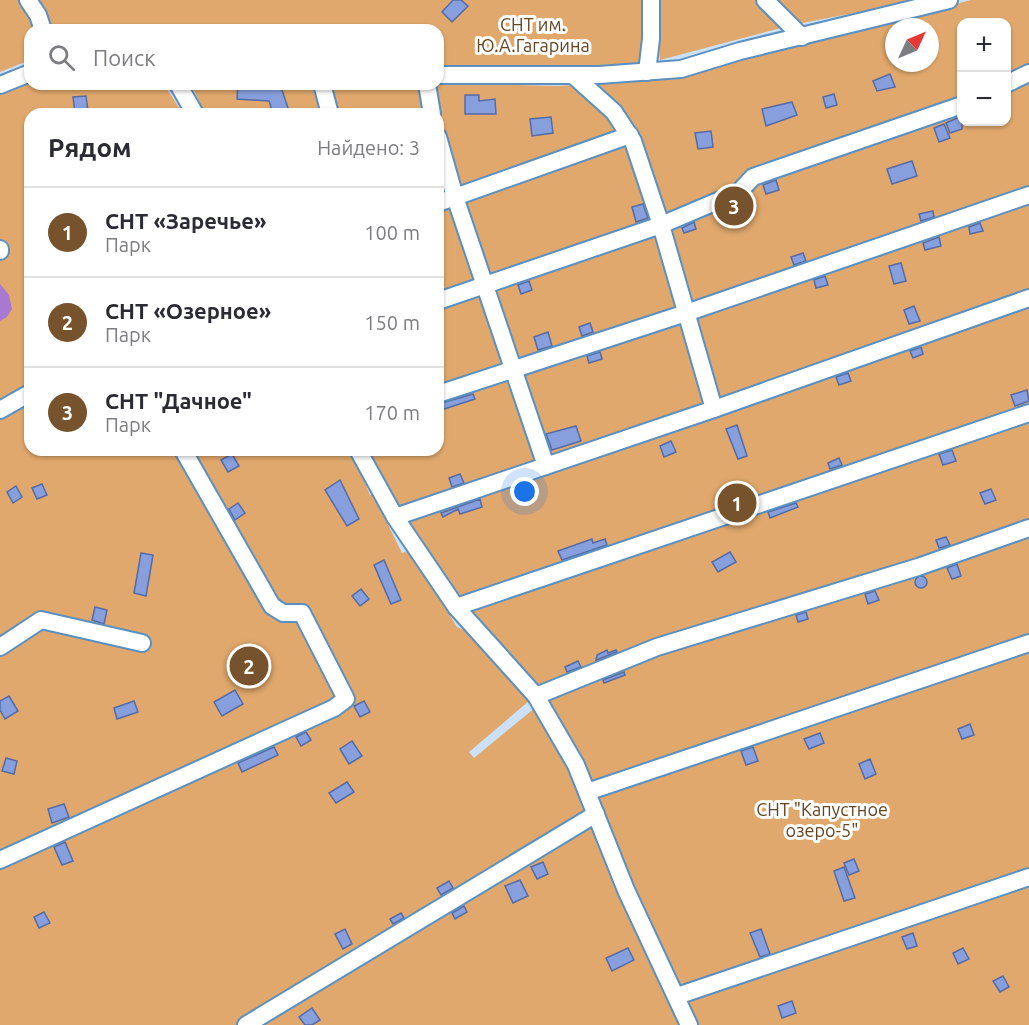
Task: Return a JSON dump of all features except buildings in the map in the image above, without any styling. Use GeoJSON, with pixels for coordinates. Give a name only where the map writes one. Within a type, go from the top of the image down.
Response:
{"type":"FeatureCollection","features":[{"type":"Feature","properties":{"kind":"street"},"geometry":{"type":"LineString","coordinates":[[28,0],[41,24]]}},
{"type":"Feature","properties":{"kind":"street"},"geometry":{"type":"LineString","coordinates":[[647,72],[651,39],[651,0]]}},
{"type":"Feature","properties":{"kind":"street"},"geometry":{"type":"LineString","coordinates":[[765,0],[802,37]]}},
{"type":"Feature","properties":{"kind":"street"},"geometry":{"type":"LineString","coordinates":[[444,75],[574,76],[681,69],[740,51],[802,37],[899,7],[949,0]]}},
{"type":"Feature","properties":{"kind":"street"},"geometry":{"type":"LineString","coordinates":[[1011,82],[1029,73]]}},
{"type":"Feature","properties":{"kind":"street"},"geometry":{"type":"LineString","coordinates":[[0,86],[24,76]]}},
{"type":"Feature","properties":{"kind":"street"},"geometry":{"type":"LineString","coordinates":[[574,76],[614,112],[630,135],[661,225],[714,409]]}},
{"type":"Feature","properties":{"kind":"street"},"geometry":{"type":"LineString","coordinates":[[181,90],[192,108]]}},
{"type":"Feature","properties":{"kind":"street"},"geometry":{"type":"LineString","coordinates":[[324,90],[328,108]]}},
{"type":"Feature","properties":{"kind":"street"},"geometry":{"type":"LineString","coordinates":[[427,90],[430,108]]}},
{"type":"Feature","properties":{"kind":"street"},"geometry":{"type":"LineString","coordinates":[[444,299],[661,225],[739,192],[753,177],[957,107]]}},
{"type":"Feature","properties":{"kind":"street"},"geometry":{"type":"LineString","coordinates":[[444,201],[630,135]]}},
{"type":"Feature","properties":{"kind":"street"},"geometry":{"type":"LineString","coordinates":[[444,158],[546,466]]}},
{"type":"Feature","properties":{"kind":"street"},"geometry":{"type":"LineString","coordinates":[[444,392],[686,313],[1029,195]]}},
{"type":"Feature","properties":{"kind":"street"},"geometry":{"type":"LineString","coordinates":[[395,517],[714,409],[1029,298]]}},
{"type":"Feature","properties":{"kind":"street"},"geometry":{"type":"LineString","coordinates":[[0,410],[24,396]]}},
{"type":"Feature","properties":{"kind":"street"},"geometry":{"type":"LineString","coordinates":[[456,607],[1029,413]]}},
{"type":"Feature","properties":{"kind":"street"},"geometry":{"type":"LineString","coordinates":[[0,860],[206,768],[334,708],[346,699],[302,613],[283,613],[272,606],[186,456]]}},
{"type":"Feature","properties":{"kind":"street"},"geometry":{"type":"LineString","coordinates":[[361,456],[395,517],[456,607],[536,696],[576,765],[626,890],[689,1025]]}},
{"type":"Feature","properties":{"kind":"street"},"geometry":{"type":"LineString","coordinates":[[536,696],[657,647],[918,567],[1029,528]]}},
{"type":"Feature","properties":{"kind":"street"},"geometry":{"type":"LineString","coordinates":[[0,647],[41,620],[142,643]]}},
{"type":"Feature","properties":{"kind":"street"},"geometry":{"type":"LineString","coordinates":[[587,792],[1029,643]]}},
{"type":"Feature","properties":{"kind":"street"},"geometry":{"type":"LineString","coordinates":[[246,1025],[596,814]]}},
{"type":"Feature","properties":{"kind":"street"},"geometry":{"type":"LineString","coordinates":[[677,996],[1029,877]]}},
{"type":"Feature","properties":{"kind":"green space"},"geometry":{"type":"Polygon","coordinates":[[[0,0],[24,0],[34,24],[24,24],[24,62],[0,72],[0,0]]]}},
{"type":"Feature","properties":{"kind":"green space","name":"СНТ им. Ю.А.Гагарина"},"geometry":{"type":"Polygon","coordinates":[[[32,0],[645,0],[644,57],[637,64],[541,69],[444,65],[444,24],[45,24],[32,0]]]}},
{"type":"Feature","properties":{"kind":"green space"},"geometry":{"type":"Polygon","coordinates":[[[655,0],[921,0],[792,25],[660,60],[655,0]]]}},
{"type":"Feature","properties":{"kind":"green space"},"geometry":{"type":"Polygon","coordinates":[[[971,0],[1029,0],[1029,291],[393,510],[367,456],[444,456],[444,108],[202,108],[194,90],[444,90],[444,83],[557,86],[675,79],[749,55],[750,57],[885,22],[885,72],[939,72],[939,18],[901,18],[971,0]]]}},
{"type":"Feature","properties":{"kind":"green space","name":"СНТ \"Капустное озеро-5\""},"geometry":{"type":"Polygon","coordinates":[[[24,84],[24,90],[168,90],[179,108],[24,108],[24,456],[354,456],[370,495],[373,494],[402,553],[410,550],[457,627],[466,631],[529,701],[469,752],[474,758],[548,697],[599,675],[872,586],[1029,529],[1029,1025],[0,1025],[0,94],[24,84]]]}},
{"type":"Feature","properties":{"kind":"green space"},"geometry":{"type":"Polygon","coordinates":[[[1029,301],[1029,522],[541,689],[484,637],[401,520],[1029,301]]]}},
{"type":"Feature","properties":{"kind":"shaded area"},"geometry":{"type":"Polygon","coordinates":[[[0,284],[9,295],[12,309],[7,317],[0,321],[0,284]]]}},
{"type":"Feature","properties":{"kind":"place","name":"СНТ \"Дачное\""},"geometry":{"type":"Point","coordinates":[734,206]}},
{"type":"Feature","properties":{"kind":"place","name":"СНТ «Заречье»"},"geometry":{"type":"Point","coordinates":[737,503]}},
{"type":"Feature","properties":{"kind":"place","name":"СНТ «Озерное»"},"geometry":{"type":"Point","coordinates":[249,666]}}]}
